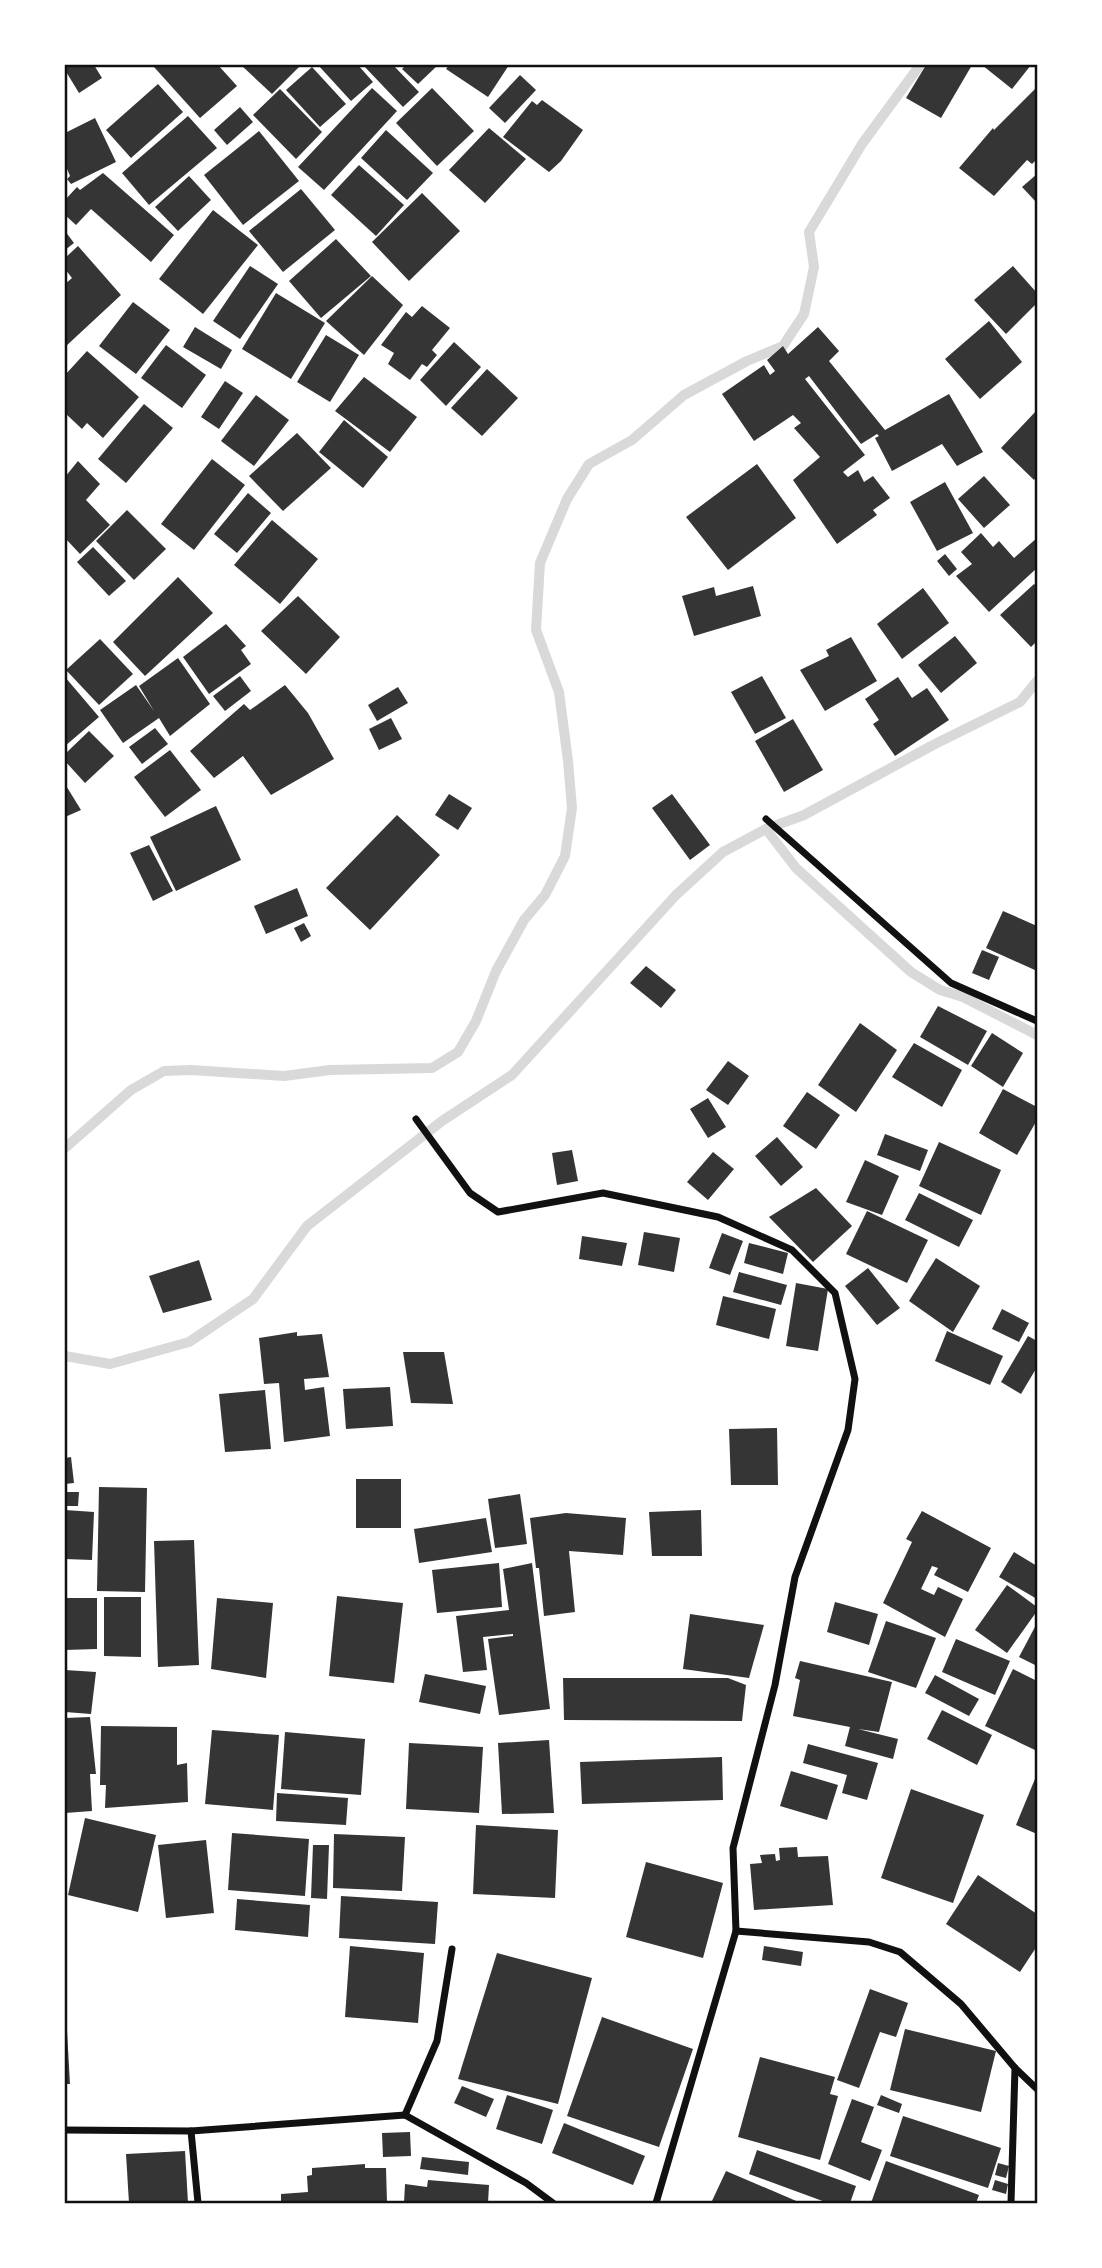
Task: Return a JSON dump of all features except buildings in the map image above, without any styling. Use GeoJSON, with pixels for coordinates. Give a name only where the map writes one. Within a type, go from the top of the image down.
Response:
{"type":"FeatureCollection","features":[{"type":"Feature","properties":{"kind":"street"},"geometry":{"type":"LineString","coordinates":[[766,819],[951,983],[1037,1021]]}},
{"type":"Feature","properties":{"kind":"street"},"geometry":{"type":"LineString","coordinates":[[416,1119],[470,1193],[498,1212],[603,1193],[718,1217],[792,1250],[835,1293],[855,1379],[848,1430],[796,1577],[775,1685],[733,1848],[736,1931],[656,2203]]}},
{"type":"Feature","properties":{"kind":"street"},"geometry":{"type":"LineString","coordinates":[[736,1931],[869,1942],[900,1952],[961,2004],[1015,2068],[1037,2089]]}},
{"type":"Feature","properties":{"kind":"street"},"geometry":{"type":"LineString","coordinates":[[405,2115],[437,2041],[452,1949]]}},
{"type":"Feature","properties":{"kind":"street"},"geometry":{"type":"LineString","coordinates":[[1011,2203],[1015,2068]]}},
{"type":"Feature","properties":{"kind":"street"},"geometry":{"type":"LineString","coordinates":[[65,2130],[191,2131],[405,2115],[526,2183],[553,2203]]}},
{"type":"Feature","properties":{"kind":"street"},"geometry":{"type":"LineString","coordinates":[[191,2131],[198,2203]]}},
{"type":"Feature","properties":{"kind":"waterway"},"geometry":{"type":"LineString","coordinates":[[65,1148],[131,1090],[164,1071],[191,1070],[284,1076],[330,1070],[432,1068],[458,1052],[476,1021],[496,971],[524,920],[545,895],[565,856],[572,808],[568,761],[559,692],[536,630],[540,563],[567,499],[589,464],[632,440],[684,395],[747,361],[783,346],[804,314],[814,267],[809,232],[862,144],[920,65]]}},
{"type":"Feature","properties":{"kind":"waterway"},"geometry":{"type":"LineString","coordinates":[[65,1356],[110,1364],[189,1342],[253,1299],[307,1226],[442,1121],[512,1075],[676,895],[723,852],[766,829],[804,815],[935,744],[1020,702],[1037,681]]}},
{"type":"Feature","properties":{"kind":"waterway"},"geometry":{"type":"LineString","coordinates":[[766,829],[796,868],[911,972],[940,990],[963,997],[1037,1035]]}}]}
